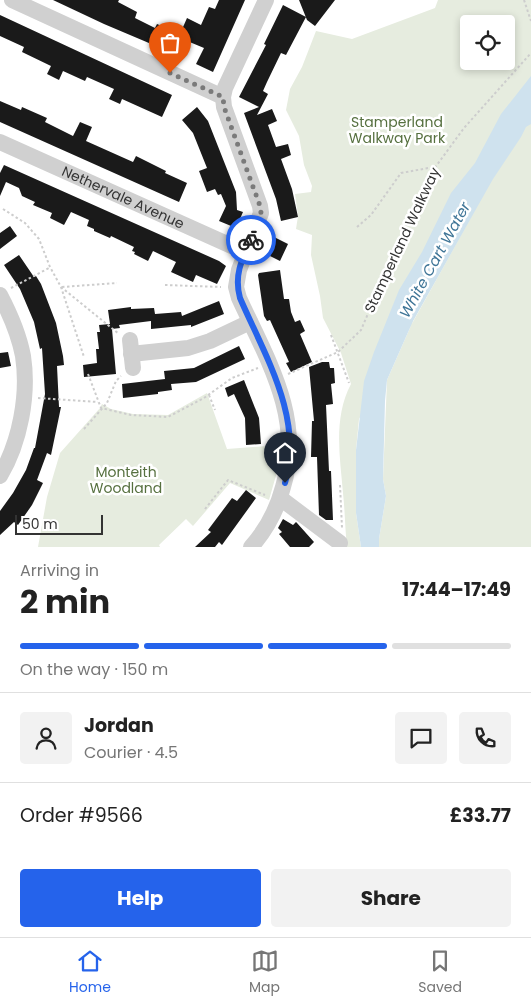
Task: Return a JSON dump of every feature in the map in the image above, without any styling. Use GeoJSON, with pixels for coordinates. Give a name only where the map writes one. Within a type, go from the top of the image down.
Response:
{"type":"FeatureCollection","features":[{"type":"Feature","properties":{"kind":"street"},"geometry":{"type":"LineString","coordinates":[[12,0],[223,97]]}},
{"type":"Feature","properties":{"kind":"street"},"geometry":{"type":"LineString","coordinates":[[260,544],[280,499],[289,470],[289,422],[283,398],[236,287],[245,252],[261,213],[224,107],[223,97],[225,88],[266,0]]}},
{"type":"Feature","properties":{"kind":"street","name":"Nethervale Avenue"},"geometry":{"type":"LineString","coordinates":[[0,142],[245,252]]}},
{"type":"Feature","properties":{"kind":"street"},"geometry":{"type":"LineString","coordinates":[[0,476],[15,440],[24,397],[23,356],[8,332],[4,292]]}},
{"type":"Feature","properties":{"kind":"street"},"geometry":{"type":"LineString","coordinates":[[131,354],[188,348],[210,341],[250,322]]}},
{"type":"Feature","properties":{"kind":"street"},"geometry":{"type":"LineString","coordinates":[[280,499],[340,543]]}},
{"type":"Feature","properties":{"kind":"path"},"geometry":{"type":"LineString","coordinates":[[524,0],[531,21]]}},
{"type":"Feature","properties":{"kind":"path","name":"Stamperland Walkway"},"geometry":{"type":"LineString","coordinates":[[275,379],[338,352],[361,330],[431,172],[464,128],[531,53]]}},
{"type":"Feature","properties":{"kind":"path"},"geometry":{"type":"LineString","coordinates":[[357,227],[371,215],[401,173],[434,168]]}},
{"type":"Feature","properties":{"kind":"path"},"geometry":{"type":"LineString","coordinates":[[3,209],[25,223],[39,240],[61,287],[84,357]]}},
{"type":"Feature","properties":{"kind":"path"},"geometry":{"type":"LineString","coordinates":[[4,292],[50,267]]}},
{"type":"Feature","properties":{"kind":"path"},"geometry":{"type":"LineString","coordinates":[[61,287],[117,283]]}},
{"type":"Feature","properties":{"kind":"path"},"geometry":{"type":"LineString","coordinates":[[165,285],[236,287]]}},
{"type":"Feature","properties":{"kind":"path"},"geometry":{"type":"LineString","coordinates":[[61,287],[124,338],[131,354]]}},
{"type":"Feature","properties":{"kind":"path"},"geometry":{"type":"LineString","coordinates":[[331,335],[349,383]]}},
{"type":"Feature","properties":{"kind":"path"},"geometry":{"type":"LineString","coordinates":[[88,374],[102,408],[131,415],[168,417],[209,395],[232,378],[269,364]]}},
{"type":"Feature","properties":{"kind":"path"},"geometry":{"type":"LineString","coordinates":[[84,429],[107,403],[116,381]]}},
{"type":"Feature","properties":{"kind":"path"},"geometry":{"type":"LineString","coordinates":[[209,395],[215,410]]}},
{"type":"Feature","properties":{"kind":"path"},"geometry":{"type":"LineString","coordinates":[[24,397],[99,402]]}},
{"type":"Feature","properties":{"kind":"path"},"geometry":{"type":"LineString","coordinates":[[205,509],[228,480],[280,499]]}},
{"type":"Feature","properties":{"kind":"path"},"geometry":{"type":"LineString","coordinates":[[340,485],[342,536],[340,543]]}},
{"type":"Feature","properties":{"kind":"green space","name":"Stamperland Walkway Park"},"geometry":{"type":"Polygon","coordinates":[[[438,0],[531,0],[531,547],[379,547],[386,496],[383,479],[387,380],[411,325],[359,419],[356,450],[356,513],[361,547],[347,547],[339,438],[342,410],[351,384],[341,353],[323,318],[311,255],[312,235],[296,229],[298,216],[295,194],[311,192],[312,186],[304,165],[299,136],[286,110],[290,89],[302,67],[316,31],[352,39],[435,8],[438,0]]]}},
{"type":"Feature","properties":{"kind":"green space","name":"Monteith Woodland"},"geometry":{"type":"Polygon","coordinates":[[[207,393],[227,449],[280,445],[277,472],[269,500],[230,483],[193,526],[186,519],[159,545],[160,547],[38,547],[47,497],[60,453],[102,404],[111,409],[133,414],[168,415],[207,393]]]}},
{"type":"Feature","properties":{"kind":"water","name":"White Cart Water"},"geometry":{"type":"Polygon","coordinates":[[[531,76],[531,124],[526,127],[493,179],[413,321],[387,380],[383,479],[386,496],[379,547],[361,547],[356,513],[356,450],[364,381],[374,352],[399,290],[422,252],[451,193],[475,163],[501,114],[531,76]]]}},
{"type":"Feature","properties":{"kind":"building"},"geometry":{"type":"Polygon","coordinates":[[[53,0],[119,0],[118,2],[137,12],[135,18],[155,28],[157,24],[180,34],[187,18],[201,25],[209,7],[215,9],[219,0],[245,0],[213,72],[196,64],[204,48],[180,38],[172,55],[53,0]]]}},
{"type":"Feature","properties":{"kind":"building"},"geometry":{"type":"Polygon","coordinates":[[[299,0],[335,0],[315,26],[307,20],[299,0]]]}},
{"type":"Feature","properties":{"kind":"building"},"geometry":{"type":"Polygon","coordinates":[[[283,5],[306,17],[286,55],[281,53],[263,91],[268,94],[257,115],[272,109],[277,121],[268,125],[276,147],[288,144],[291,155],[281,159],[292,189],[298,217],[281,221],[276,199],[244,113],[259,107],[239,97],[266,45],[264,44],[283,5]]]}},
{"type":"Feature","properties":{"kind":"building"},"geometry":{"type":"Polygon","coordinates":[[[0,15],[172,95],[162,117],[122,99],[120,104],[109,99],[114,89],[87,77],[85,81],[63,71],[59,80],[47,74],[51,66],[22,52],[24,47],[0,36],[0,15]]]}},
{"type":"Feature","properties":{"kind":"building"},"geometry":{"type":"Polygon","coordinates":[[[0,101],[21,110],[22,107],[47,118],[45,122],[73,136],[80,122],[92,127],[86,141],[133,162],[136,156],[187,183],[179,202],[0,122],[0,101]]]}},
{"type":"Feature","properties":{"kind":"building"},"geometry":{"type":"Polygon","coordinates":[[[197,107],[208,121],[236,192],[237,210],[243,212],[236,228],[219,221],[226,206],[221,194],[218,195],[215,189],[207,192],[199,171],[207,168],[193,133],[182,120],[197,107]]]}},
{"type":"Feature","properties":{"kind":"building"},"geometry":{"type":"Polygon","coordinates":[[[4,165],[219,261],[226,266],[217,284],[196,275],[193,282],[171,272],[176,262],[153,251],[148,261],[134,254],[135,252],[132,251],[134,247],[111,236],[110,238],[94,231],[94,229],[87,226],[89,220],[71,212],[64,225],[50,218],[52,213],[33,205],[35,202],[22,196],[19,188],[6,182],[0,196],[0,173],[4,165]]]}},
{"type":"Feature","properties":{"kind":"building"},"geometry":{"type":"Polygon","coordinates":[[[10,226],[17,236],[0,249],[0,233],[10,226]]]}},
{"type":"Feature","properties":{"kind":"building"},"geometry":{"type":"Polygon","coordinates":[[[272,236],[288,244],[280,261],[264,253],[272,236]]]}},
{"type":"Feature","properties":{"kind":"building"},"geometry":{"type":"Polygon","coordinates":[[[19,255],[41,284],[56,323],[64,365],[57,366],[59,407],[61,407],[51,455],[47,453],[37,480],[43,483],[32,505],[18,525],[14,522],[0,535],[0,511],[26,470],[35,448],[45,394],[42,348],[40,349],[34,322],[20,289],[4,265],[19,255]]]}},
{"type":"Feature","properties":{"kind":"building"},"geometry":{"type":"Polygon","coordinates":[[[280,270],[284,299],[289,299],[295,322],[300,320],[305,331],[300,334],[312,362],[291,372],[286,363],[289,362],[270,320],[267,321],[264,316],[258,275],[259,273],[280,270]]]}},
{"type":"Feature","properties":{"kind":"building"},"geometry":{"type":"Polygon","coordinates":[[[219,301],[224,314],[191,327],[191,325],[151,329],[151,321],[119,325],[120,328],[112,329],[116,374],[84,377],[83,365],[97,363],[96,349],[99,349],[97,332],[100,332],[99,325],[110,324],[108,310],[131,307],[131,309],[154,308],[155,314],[181,312],[182,316],[219,301]]]}},
{"type":"Feature","properties":{"kind":"building"},"geometry":{"type":"Polygon","coordinates":[[[239,346],[245,359],[196,382],[171,384],[172,390],[158,392],[158,394],[123,398],[122,384],[165,379],[164,371],[194,368],[239,346]]]}},
{"type":"Feature","properties":{"kind":"building"},"geometry":{"type":"Polygon","coordinates":[[[8,352],[11,366],[0,368],[0,353],[8,352]]]}},
{"type":"Feature","properties":{"kind":"building"},"geometry":{"type":"Polygon","coordinates":[[[322,362],[329,362],[330,368],[334,368],[335,383],[331,384],[333,404],[326,405],[333,520],[326,520],[319,515],[317,457],[311,457],[312,421],[314,421],[309,367],[322,362]]]}},
{"type":"Feature","properties":{"kind":"building"},"geometry":{"type":"Polygon","coordinates":[[[244,380],[259,418],[261,444],[246,445],[245,418],[234,394],[228,397],[225,388],[244,380]]]}},
{"type":"Feature","properties":{"kind":"building"},"geometry":{"type":"Polygon","coordinates":[[[246,490],[256,498],[222,545],[219,542],[215,547],[195,547],[211,532],[208,530],[232,498],[237,501],[246,490]]]}},
{"type":"Feature","properties":{"kind":"building"},"geometry":{"type":"Polygon","coordinates":[[[283,519],[293,525],[296,522],[314,542],[309,547],[290,547],[279,534],[282,532],[278,528],[283,519]]]}},
{"type":"Feature","properties":{"kind":"way so far"},"geometry":{"type":"LineString","coordinates":[[170,73],[223,97],[224,107],[260,206],[261,213],[251,240]]}},
{"type":"Feature","properties":{"kind":"route"},"geometry":{"type":"LineString","coordinates":[[251,240],[239,270],[236,287],[283,398],[289,422],[290,447],[289,470],[285,483]]}}]}
